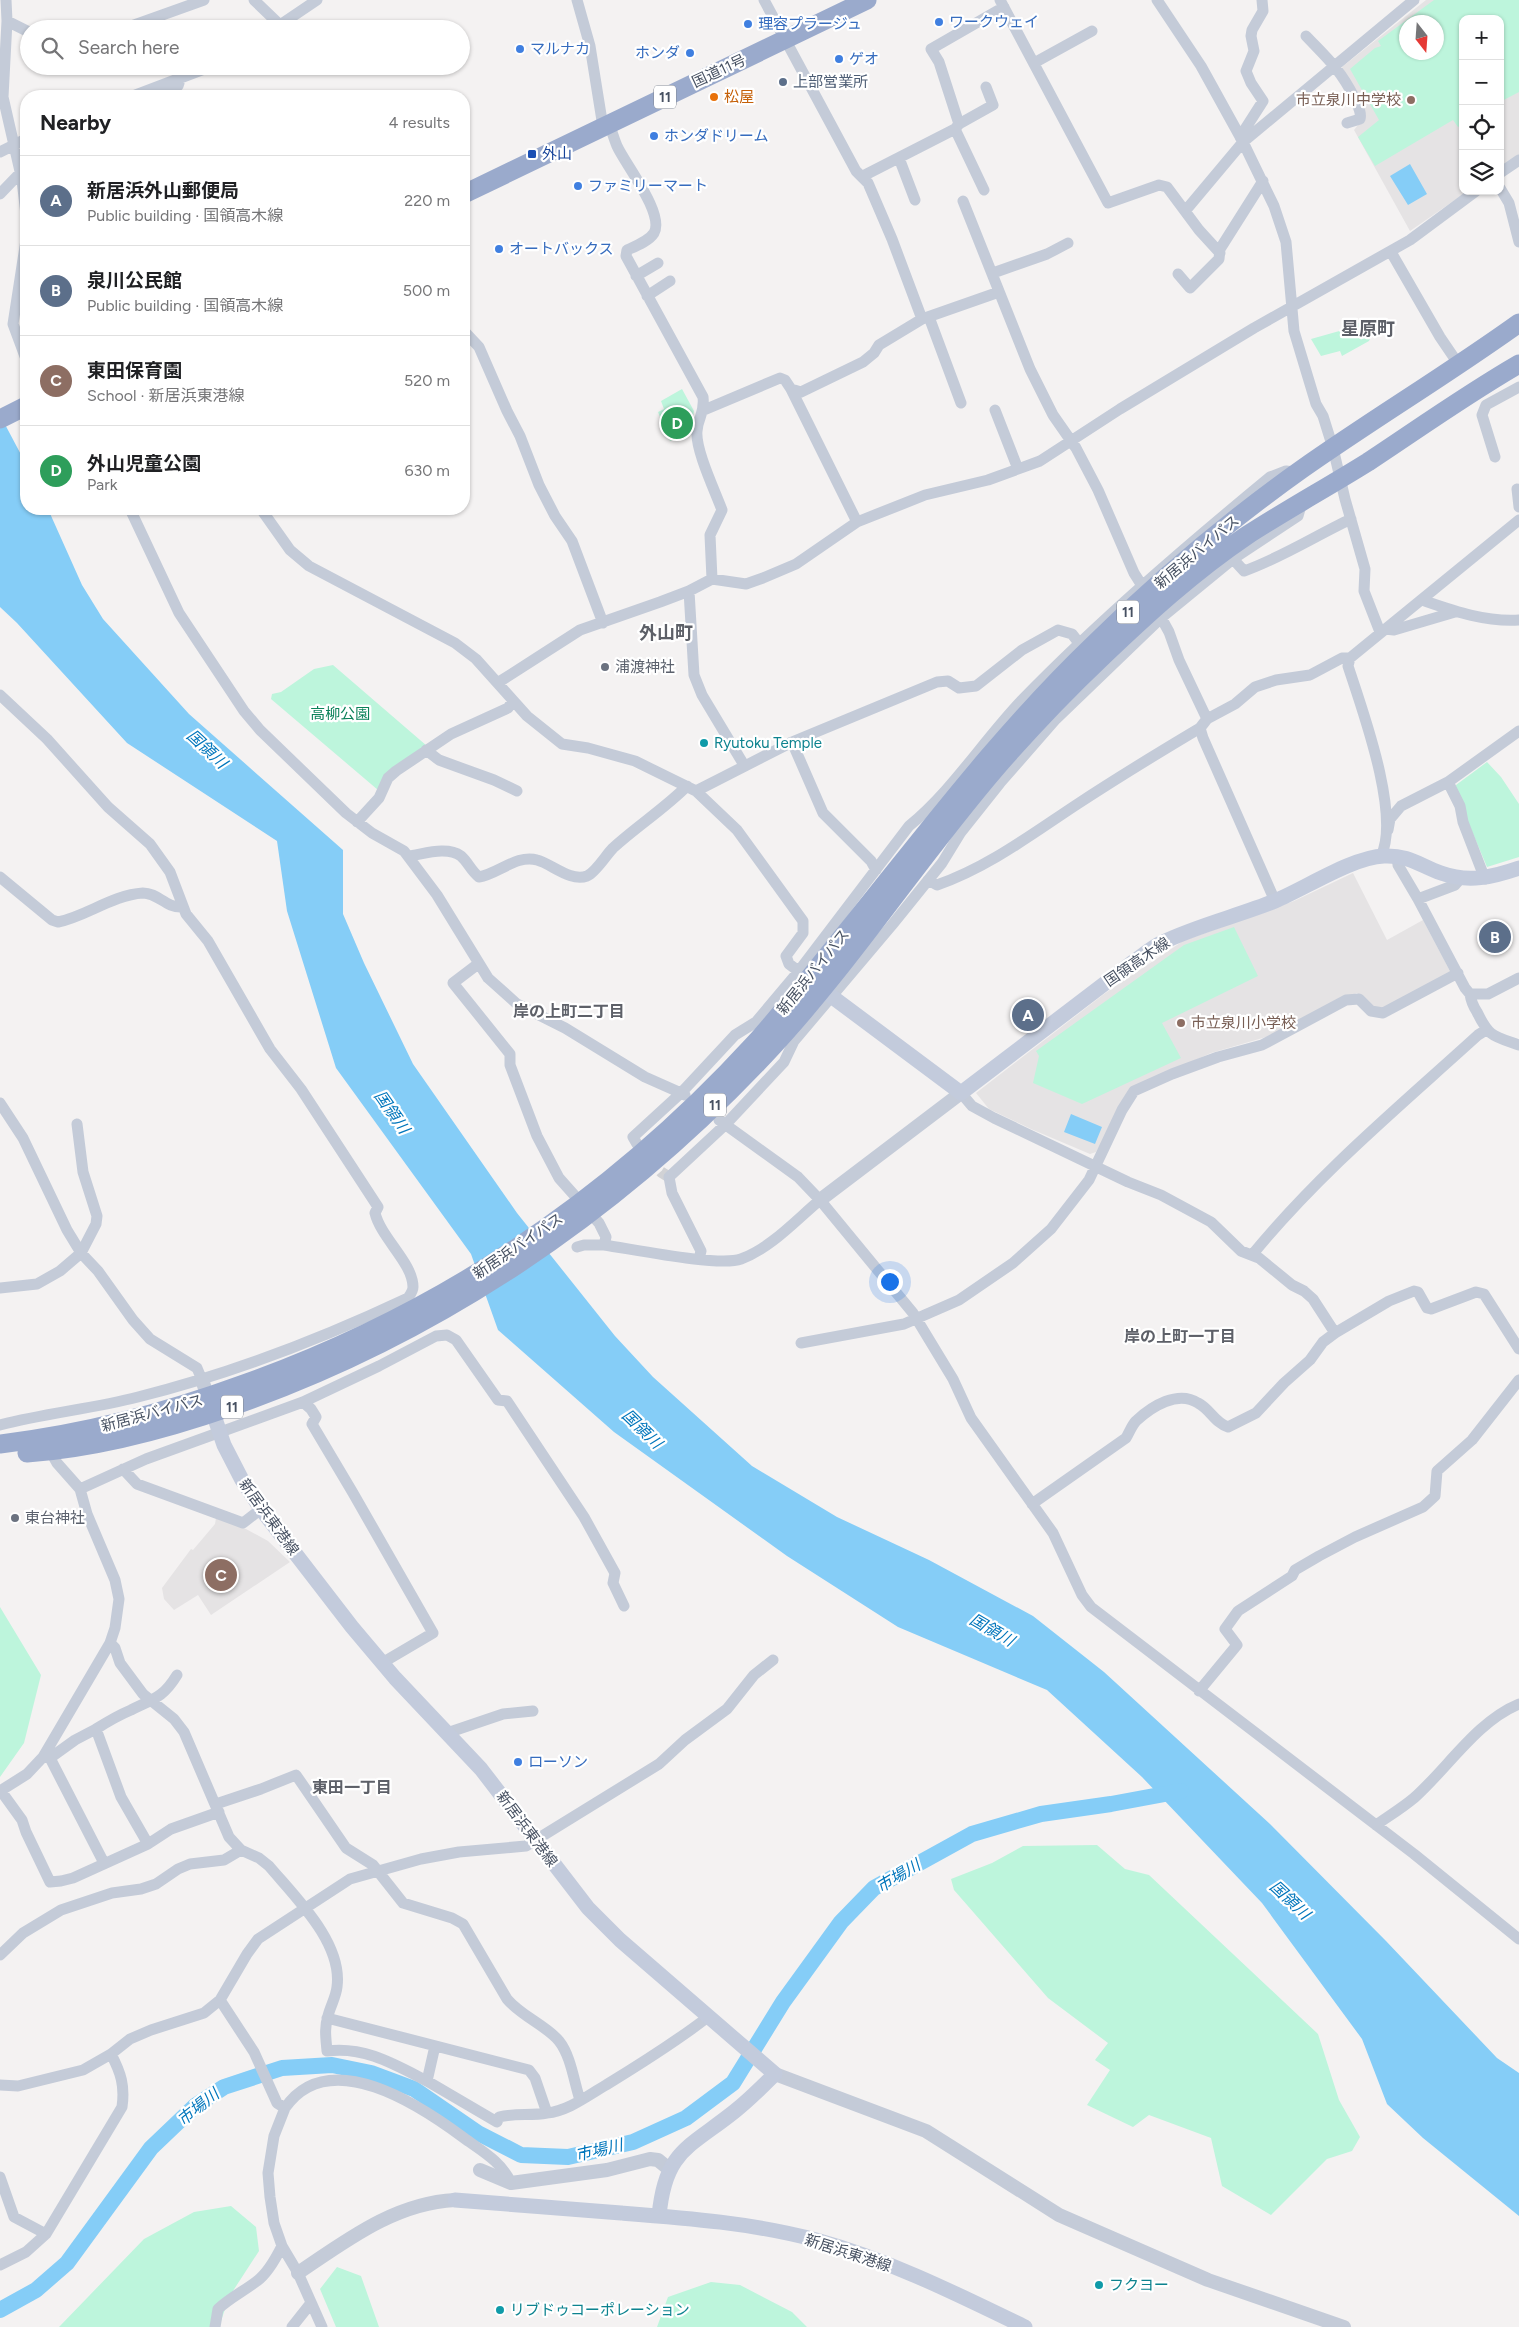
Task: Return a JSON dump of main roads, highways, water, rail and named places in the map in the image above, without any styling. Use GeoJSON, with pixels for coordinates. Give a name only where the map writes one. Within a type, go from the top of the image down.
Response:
{"type":"FeatureCollection","features":[{"type":"Feature","properties":{"kind":"highway","name":"国道11号"},"geometry":{"type":"LineString","coordinates":[[470,191],[867,0]]}},
{"type":"Feature","properties":{"kind":"highway","name":"新居浜バイパス"},"geometry":{"type":"LineString","coordinates":[[0,1444],[104,1443],[164,1430],[207,1397],[274,1392],[342,1363],[444,1302],[526,1260],[592,1204],[683,1136],[765,1054],[815,984],[995,769],[1152,601],[1255,504],[1333,448],[1519,323]]}},
{"type":"Feature","properties":{"kind":"highway","name":"新居浜バイパス"},"geometry":{"type":"LineString","coordinates":[[1152,601],[1242,539],[1303,500],[1340,480],[1519,364]]}},
{"type":"Feature","properties":{"kind":"highway"},"geometry":{"type":"LineString","coordinates":[[0,419],[20,409]]}},
{"type":"Feature","properties":{"kind":"highway","name":"新居浜バイパス"},"geometry":{"type":"LineString","coordinates":[[0,1454],[48,1445]]}},
{"type":"Feature","properties":{"kind":"main road","name":"国領高木線"},"geometry":{"type":"LineString","coordinates":[[815,984],[961,1093],[1133,962],[1160,944],[1195,928],[1275,901],[1361,860],[1381,856],[1410,858],[1441,873],[1461,878],[1484,879],[1519,868]]}},
{"type":"Feature","properties":{"kind":"main road","name":"新居浜東港線"},"geometry":{"type":"LineString","coordinates":[[207,1397],[218,1432],[242,1480],[261,1509],[346,1620],[382,1663],[480,1769],[588,1908],[620,1940],[771,2071],[736,2111],[686,2147],[669,2169],[661,2191],[659,2216]]}},
{"type":"Feature","properties":{"kind":"main road","name":"新居浜東港線"},"geometry":{"type":"LineString","coordinates":[[455,2200],[659,2216],[742,2225],[814,2240],[860,2254],[928,2280],[1025,2327]]}},
{"type":"Feature","properties":{"kind":"water"},"geometry":{"type":"Polygon","coordinates":[[[1410,164],[1427,194],[1408,205],[1390,176],[1410,164]]]}},
{"type":"Feature","properties":{"kind":"water","name":"国領川"},"geometry":{"type":"Polygon","coordinates":[[[0,415],[20,453],[20,515],[51,515],[82,585],[103,619],[189,714],[343,850],[343,914],[364,963],[413,1064],[517,1213],[615,1336],[653,1377],[752,1466],[837,1517],[929,1560],[1033,1616],[1104,1672],[1270,1824],[1386,1941],[1497,2058],[1519,2073],[1519,2216],[1423,2138],[1387,2104],[1362,2039],[1262,1903],[1142,1777],[1047,1690],[898,1627],[787,1556],[614,1432],[498,1330],[471,1254],[336,1068],[287,911],[277,841],[127,743],[17,623],[0,607],[0,415]]]}},
{"type":"Feature","properties":{"kind":"water"},"geometry":{"type":"Polygon","coordinates":[[[1071,1114],[1102,1127],[1095,1144],[1064,1132],[1071,1114]]]}},
{"type":"Feature","properties":{"kind":"waterway","name":"市場川"},"geometry":{"type":"LineString","coordinates":[[0,2310],[36,2290],[67,2263],[151,2148],[195,2106],[224,2087],[282,2068],[332,2065],[371,2073],[414,2089],[478,2133],[521,2155],[568,2157],[633,2142],[686,2118],[733,2083],[783,2002],[841,1922],[874,1888],[972,1834],[1041,1814],[1181,1791]]}},
{"type":"Feature","properties":{"kind":"tunnel"},"geometry":{"type":"LineString","coordinates":[[650,1159],[661,1172],[669,1177]]}},
{"type":"Feature","properties":{"kind":"place","name":"ワークウェイ"},"geometry":{"type":"Point","coordinates":[939,22]}},
{"type":"Feature","properties":{"kind":"place","name":"理容プラージュ"},"geometry":{"type":"Point","coordinates":[748,24]}},
{"type":"Feature","properties":{"kind":"place","name":"マルナカ"},"geometry":{"type":"Point","coordinates":[520,49]}},
{"type":"Feature","properties":{"kind":"place","name":"ホンダ"},"geometry":{"type":"Point","coordinates":[690,53]}},
{"type":"Feature","properties":{"kind":"place","name":"ゲオ"},"geometry":{"type":"Point","coordinates":[839,59]}},
{"type":"Feature","properties":{"kind":"place","name":"上部営業所"},"geometry":{"type":"Point","coordinates":[783,82]}},
{"type":"Feature","properties":{"kind":"place","name":"松屋"},"geometry":{"type":"Point","coordinates":[714,97]}},
{"type":"Feature","properties":{"kind":"place","name":"市立泉川中学校"},"geometry":{"type":"Point","coordinates":[1411,100]}},
{"type":"Feature","properties":{"kind":"place","name":"ホンダドリーム"},"geometry":{"type":"Point","coordinates":[654,136]}},
{"type":"Feature","properties":{"kind":"place","name":"外山"},"geometry":{"type":"Point","coordinates":[532,154]}},
{"type":"Feature","properties":{"kind":"place","name":"ファミリーマート"},"geometry":{"type":"Point","coordinates":[578,186]}},
{"type":"Feature","properties":{"kind":"place","name":"オートバックス"},"geometry":{"type":"Point","coordinates":[499,249]}},
{"type":"Feature","properties":{"kind":"place","name":"外山児童公園"},"geometry":{"type":"Point","coordinates":[677,423]}},
{"type":"Feature","properties":{"kind":"place","name":"浦渡神社"},"geometry":{"type":"Point","coordinates":[605,667]}},
{"type":"Feature","properties":{"kind":"place","name":"Ryutoku Temple"},"geometry":{"type":"Point","coordinates":[704,743]}},
{"type":"Feature","properties":{"kind":"place","name":"泉川公民館"},"geometry":{"type":"Point","coordinates":[1495,937]}},
{"type":"Feature","properties":{"kind":"place","name":"新居浜外山郵便局"},"geometry":{"type":"Point","coordinates":[1028,1015]}},
{"type":"Feature","properties":{"kind":"place","name":"市立泉川小学校"},"geometry":{"type":"Point","coordinates":[1181,1023]}},
{"type":"Feature","properties":{"kind":"place","name":"東台神社"},"geometry":{"type":"Point","coordinates":[15,1518]}},
{"type":"Feature","properties":{"kind":"place","name":"東田保育園"},"geometry":{"type":"Point","coordinates":[221,1575]}},
{"type":"Feature","properties":{"kind":"place","name":"ローソン"},"geometry":{"type":"Point","coordinates":[518,1762]}},
{"type":"Feature","properties":{"kind":"place","name":"フクヨー"},"geometry":{"type":"Point","coordinates":[1099,2285]}},
{"type":"Feature","properties":{"kind":"place","name":"リブドゥコーポレーション"},"geometry":{"type":"Point","coordinates":[500,2310]}},
{"type":"Feature","properties":{"kind":"district","name":"星原町"},"geometry":{"type":"Point","coordinates":[1368,329]}},
{"type":"Feature","properties":{"kind":"district","name":"外山町"},"geometry":{"type":"Point","coordinates":[666,633]}},
{"type":"Feature","properties":{"kind":"district","name":"岸の上町二丁目"},"geometry":{"type":"Point","coordinates":[569,1011]}},
{"type":"Feature","properties":{"kind":"district","name":"岸の上町一丁目"},"geometry":{"type":"Point","coordinates":[1180,1336]}},
{"type":"Feature","properties":{"kind":"district","name":"東田一丁目"},"geometry":{"type":"Point","coordinates":[352,1787]}},
{"type":"Feature","properties":{"kind":"park label","name":"高柳公園"},"geometry":{"type":"Point","coordinates":[340,714]}}]}
